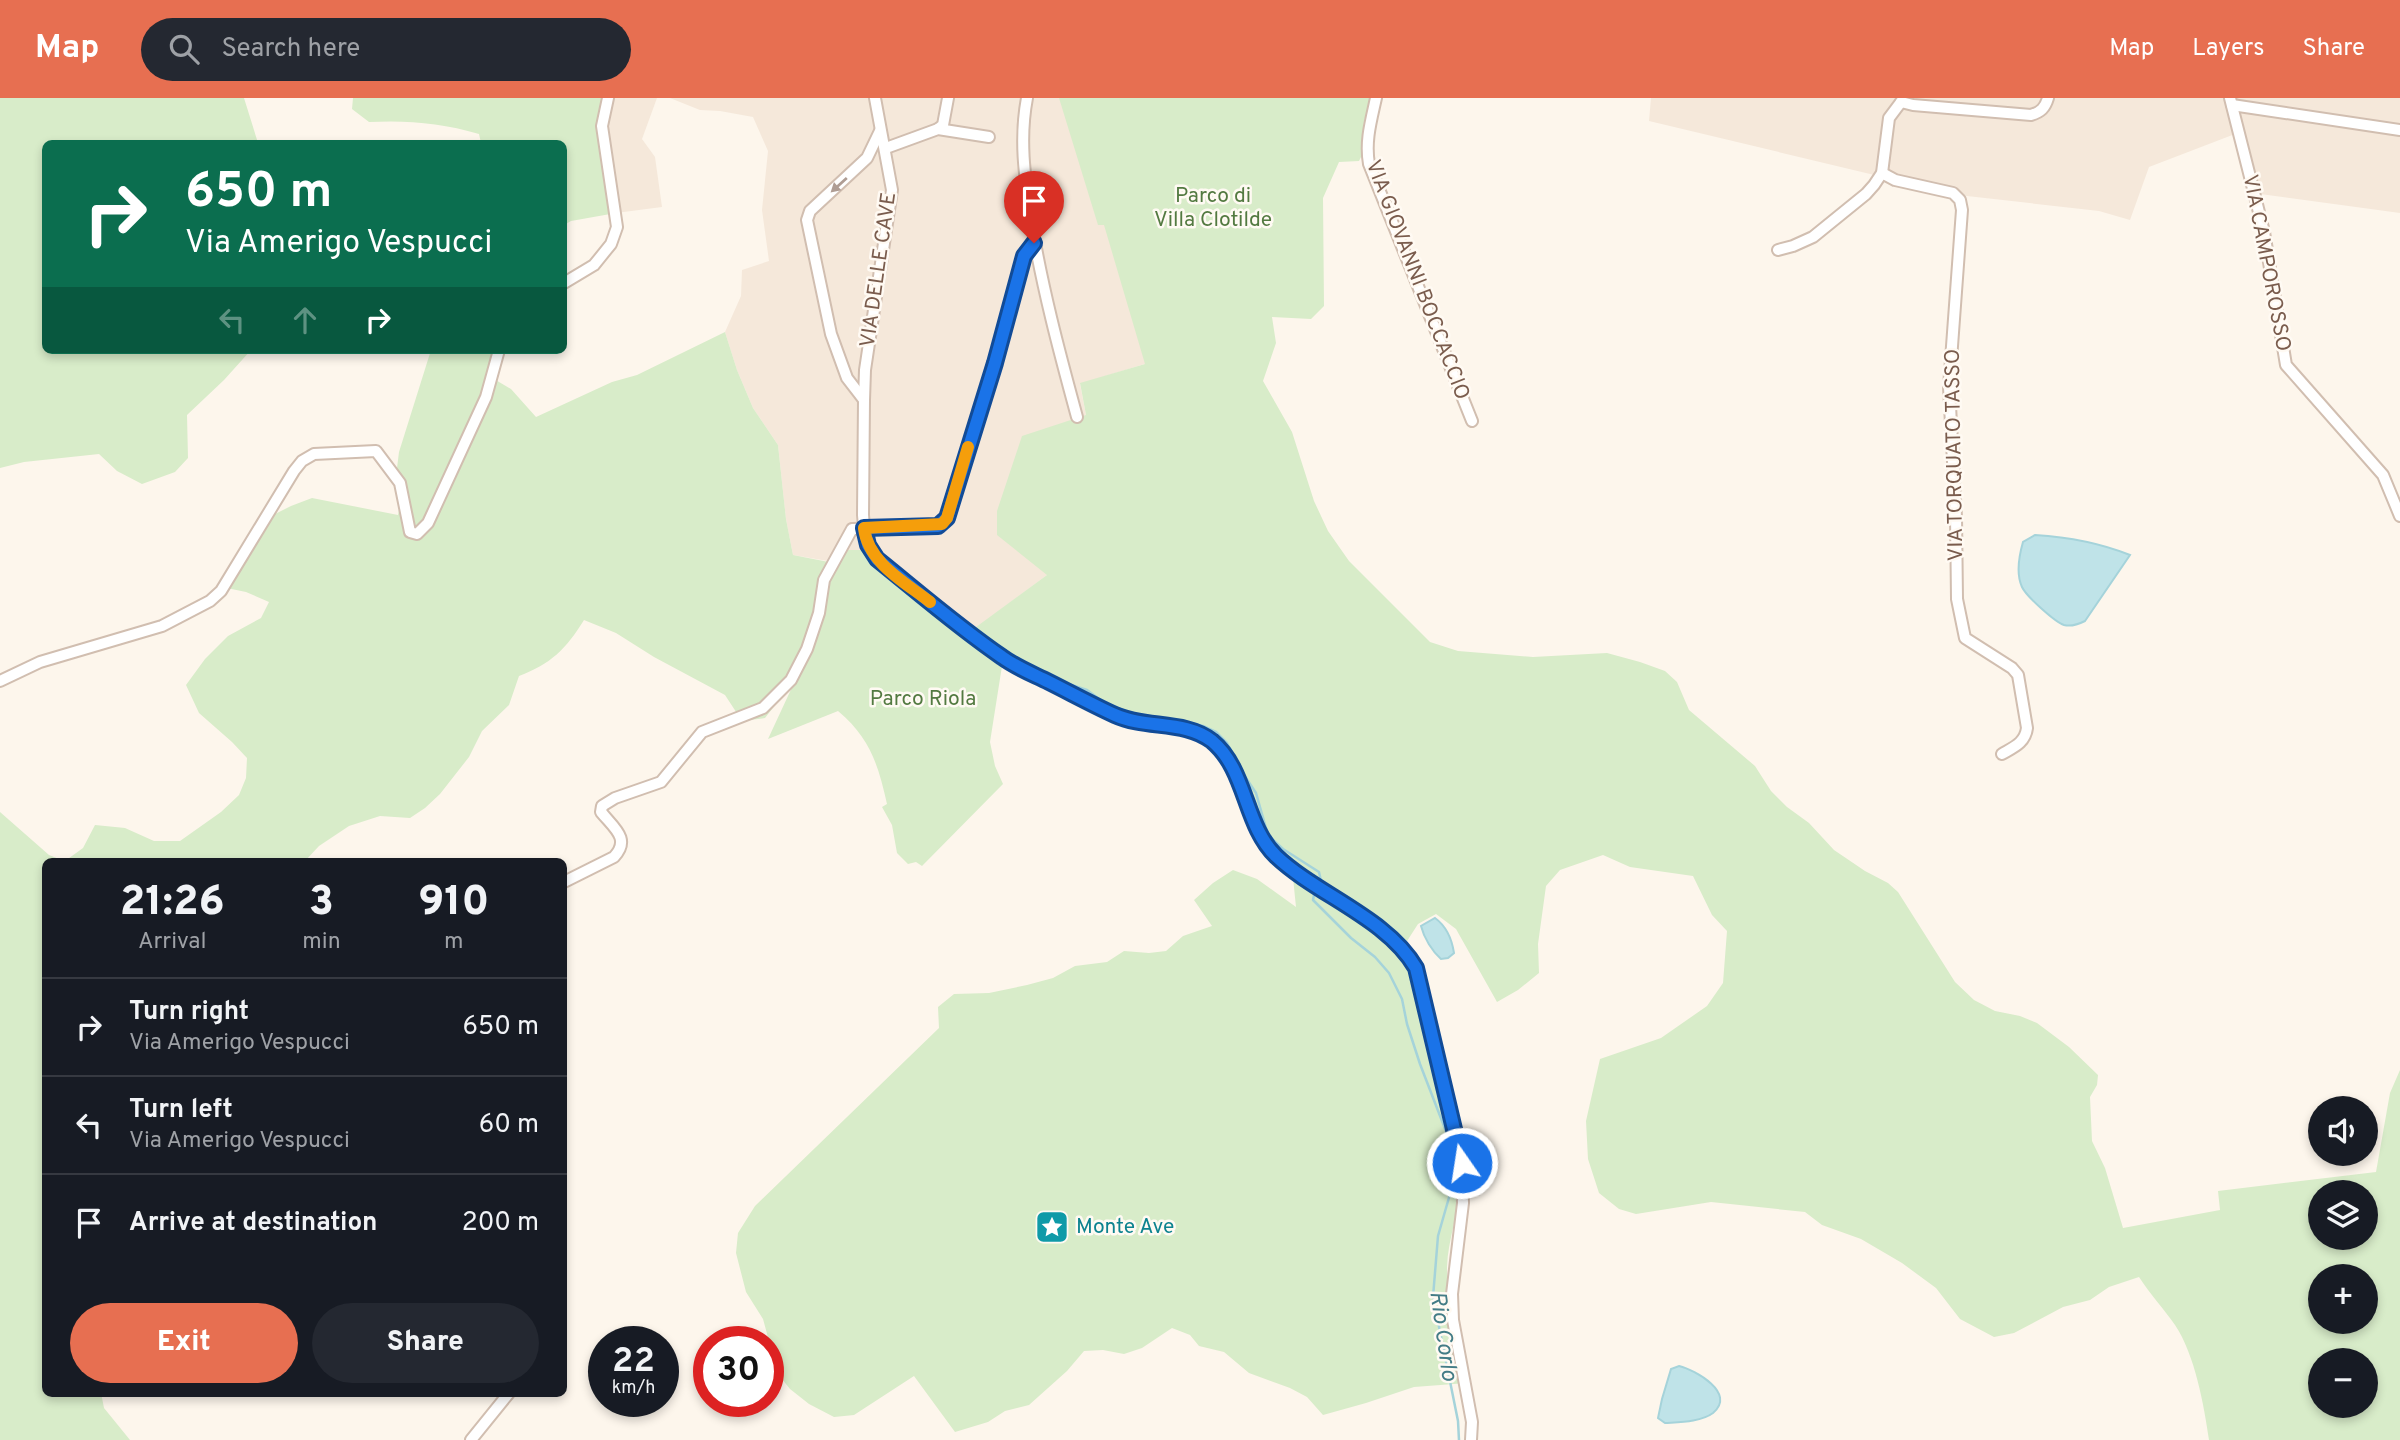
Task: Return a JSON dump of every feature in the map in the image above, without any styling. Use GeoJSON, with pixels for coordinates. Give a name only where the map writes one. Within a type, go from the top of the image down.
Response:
{"type":"FeatureCollection","features":[{"type":"Feature","properties":{"kind":"street"},"geometry":{"type":"LineString","coordinates":[[567,281],[594,265],[611,244],[617,227],[602,126],[608,98]]}},
{"type":"Feature","properties":{"kind":"street","name":"VIA DELLE CAVE"},"geometry":{"type":"LineString","coordinates":[[864,528],[865,377],[892,190],[875,98]]}},
{"type":"Feature","properties":{"kind":"street"},"geometry":{"type":"LineString","coordinates":[[886,148],[943,125],[948,98]]}},
{"type":"Feature","properties":{"kind":"street"},"geometry":{"type":"LineString","coordinates":[[1027,98],[1022,131],[1023,162],[1034,243],[1051,324],[1077,417]]}},
{"type":"Feature","properties":{"kind":"street","name":"VIA GIOVANNI BOCCACCIO"},"geometry":{"type":"LineString","coordinates":[[1377,98],[1367,137],[1369,164],[1472,421]]}},
{"type":"Feature","properties":{"kind":"street"},"geometry":{"type":"LineString","coordinates":[[1778,250],[1819,233],[1866,194],[1882,173],[1889,118],[1900,100],[1913,105],[2031,115],[2045,106],[2048,98]]}},
{"type":"Feature","properties":{"kind":"street"},"geometry":{"type":"LineString","coordinates":[[2231,102],[2400,130]]}},
{"type":"Feature","properties":{"kind":"street","name":"VIA CAMPOROSSO"},"geometry":{"type":"LineString","coordinates":[[2231,102],[2264,232],[2286,365],[2383,475],[2400,516]]}},
{"type":"Feature","properties":{"kind":"street"},"geometry":{"type":"LineString","coordinates":[[938,129],[989,136]]}},
{"type":"Feature","properties":{"kind":"street"},"geometry":{"type":"LineString","coordinates":[[864,400],[847,378],[831,334],[807,220],[810,211],[858,168],[871,152],[880,131]]}},
{"type":"Feature","properties":{"kind":"street","name":"VIA DELLE CAVE"},"geometry":{"type":"LineString","coordinates":[[871,152],[888,162]]}},
{"type":"Feature","properties":{"kind":"street","name":"VIA TORQUATO TASSO"},"geometry":{"type":"LineString","coordinates":[[1882,173],[1895,180],[1953,193],[1960,200],[1962,210],[1949,387],[1957,599],[1965,638],[2018,675],[2026,736],[2021,743],[2002,754]]}},
{"type":"Feature","properties":{"kind":"street"},"geometry":{"type":"LineString","coordinates":[[567,880],[619,852],[622,843],[620,835],[601,813],[603,806],[615,798],[661,782],[702,732],[763,708],[792,680],[807,649],[819,613],[824,580],[852,529],[938,526],[947,518],[995,363],[1024,256],[1034,243]]}},
{"type":"Feature","properties":{"kind":"street"},"geometry":{"type":"LineString","coordinates":[[0,681],[40,663],[162,626],[215,598],[294,471],[302,461],[314,454],[376,451],[400,483],[410,532],[417,534],[428,523],[486,397],[498,354]]}},
{"type":"Feature","properties":{"kind":"street"},"geometry":{"type":"LineString","coordinates":[[847,378],[865,377]]}},
{"type":"Feature","properties":{"kind":"street"},"geometry":{"type":"LineString","coordinates":[[864,528],[868,545],[877,559],[1021,670],[1118,717],[1191,730],[1212,741],[1228,761],[1247,800],[1258,833],[1276,855],[1378,928],[1407,954],[1416,968],[1461,1152],[1463,1203],[1452,1294],[1453,1320],[1472,1422],[1471,1440]]}},
{"type":"Feature","properties":{"kind":"street"},"geometry":{"type":"LineString","coordinates":[[471,1440],[506,1397]]}},
{"type":"Feature","properties":{"kind":"shaded area"},"geometry":{"type":"Polygon","coordinates":[[[602,98],[657,98],[642,139],[655,157],[662,207],[616,213],[603,153],[600,106],[602,98]]]}},
{"type":"Feature","properties":{"kind":"shaded area"},"geometry":{"type":"Polygon","coordinates":[[[670,98],[1074,98],[1151,362],[1080,384],[1086,415],[1047,575],[972,631],[851,565],[793,555],[778,445],[753,408],[725,332],[741,296],[742,270],[769,261],[762,210],[768,151],[753,117],[700,110],[670,98]]]}},
{"type":"Feature","properties":{"kind":"shaded area"},"geometry":{"type":"Polygon","coordinates":[[[1651,98],[2400,98],[2400,213],[2253,193],[2235,134],[2149,167],[2130,220],[2099,211],[1958,195],[1649,121],[1651,98]]]}},
{"type":"Feature","properties":{"kind":"green space"},"geometry":{"type":"Polygon","coordinates":[[[0,98],[244,98],[257,140],[42,140],[42,354],[247,354],[187,415],[188,458],[175,472],[142,484],[117,471],[99,454],[24,462],[0,468],[0,98]]]}},
{"type":"Feature","properties":{"kind":"green space"},"geometry":{"type":"Polygon","coordinates":[[[353,98],[602,98],[601,141],[616,213],[567,223],[567,140],[480,140],[479,134],[452,127],[397,121],[369,122],[352,109],[353,98]]]}},
{"type":"Feature","properties":{"kind":"green space"},"geometry":{"type":"Polygon","coordinates":[[[1059,98],[1371,98],[1364,121],[1361,157],[1359,161],[1339,162],[1323,198],[1324,306],[1311,319],[1272,317],[1276,343],[1263,381],[1292,432],[1314,501],[1328,531],[1349,561],[1430,642],[1458,651],[1533,657],[1607,653],[1665,671],[1677,682],[1689,710],[1755,766],[1771,791],[1787,807],[1809,823],[1834,850],[1898,892],[1955,982],[1974,1000],[1995,1011],[2037,1023],[2069,1047],[2098,1075],[2097,1085],[2090,1097],[2092,1141],[2105,1168],[2123,1228],[2220,1210],[2218,1191],[2308,1180],[2308,1250],[2378,1250],[2378,1180],[2309,1180],[2376,1172],[2390,1093],[2400,1070],[2400,1440],[2209,1440],[2193,1365],[2182,1337],[2139,1277],[2109,1287],[2090,1300],[2063,1307],[2014,1333],[1994,1337],[1960,1319],[1936,1288],[1902,1263],[1861,1239],[1822,1225],[1805,1212],[1711,1202],[1636,1214],[1619,1209],[1599,1193],[1588,1159],[1586,1121],[1600,1059],[1661,1038],[1707,1006],[1723,983],[1727,931],[1712,915],[1693,876],[1630,867],[1603,855],[1560,870],[1546,886],[1538,944],[1539,973],[1497,1002],[1456,929],[1436,914],[1418,924],[1400,952],[1421,1007],[1446,1091],[1456,1149],[1459,1189],[1447,1267],[1454,1325],[1467,1383],[1414,1387],[1323,1415],[1307,1397],[1249,1373],[1224,1352],[1199,1346],[1190,1335],[1172,1328],[1142,1348],[1124,1354],[1103,1350],[1084,1351],[1067,1371],[1029,1405],[1005,1411],[988,1422],[955,1432],[914,1376],[854,1415],[834,1417],[809,1404],[784,1382],[784,1326],[765,1326],[746,1292],[736,1253],[738,1233],[755,1206],[939,1028],[938,1007],[954,994],[989,993],[1027,985],[1053,978],[1075,966],[1107,962],[1124,951],[1166,951],[1183,936],[1212,926],[1194,900],[1233,870],[1257,879],[1296,907],[1292,868],[1257,834],[1233,765],[1203,733],[1132,717],[1072,691],[1041,672],[1001,655],[999,663],[1002,666],[990,742],[995,766],[1003,784],[922,866],[916,862],[908,864],[897,853],[892,825],[882,807],[887,804],[876,764],[858,731],[838,711],[768,739],[793,682],[765,718],[742,721],[725,695],[616,633],[584,620],[571,639],[549,661],[519,676],[509,705],[482,731],[469,757],[440,794],[410,818],[380,816],[349,826],[319,846],[308,858],[69,858],[83,848],[95,825],[125,828],[154,841],[180,841],[221,812],[239,795],[246,778],[247,758],[199,713],[186,685],[205,659],[228,636],[261,618],[269,602],[246,592],[217,586],[261,521],[291,506],[312,498],[398,515],[401,498],[396,476],[399,452],[430,354],[497,354],[494,379],[511,389],[536,417],[612,382],[637,375],[725,332],[753,408],[778,445],[793,555],[839,564],[848,550],[864,550],[870,561],[891,561],[972,630],[1047,575],[997,535],[997,511],[1022,436],[1086,415],[1080,383],[1145,364],[1104,225],[1098,225],[1059,98]]]}},
{"type":"Feature","properties":{"kind":"green space"},"geometry":{"type":"Polygon","coordinates":[[[0,812],[49,855],[56,858],[42,858],[42,1397],[102,1397],[104,1408],[130,1440],[0,1440],[0,812]]]}},
{"type":"Feature","properties":{"kind":"water"},"geometry":{"type":"Polygon","coordinates":[[[2035,535],[2084,541],[2130,555],[2085,621],[2070,626],[2060,623],[2022,587],[2019,559],[2023,542],[2035,535]]]}},
{"type":"Feature","properties":{"kind":"water"},"geometry":{"type":"Polygon","coordinates":[[[1435,918],[1452,943],[1454,953],[1448,958],[1441,959],[1438,956],[1422,931],[1421,926],[1435,918]]]}},
{"type":"Feature","properties":{"kind":"water"},"geometry":{"type":"Polygon","coordinates":[[[1679,1366],[1703,1377],[1711,1384],[1717,1390],[1719,1405],[1713,1413],[1702,1418],[1665,1423],[1658,1418],[1662,1399],[1671,1369],[1679,1366]]]}},
{"type":"Feature","properties":{"kind":"waterway","name":"Rio Corlo"},"geometry":{"type":"LineString","coordinates":[[1056,680],[1087,690],[1106,704],[1134,714],[1176,720],[1216,732],[1227,743],[1256,793],[1268,835],[1283,849],[1319,872],[1321,881],[1318,884]]}},
{"type":"Feature","properties":{"kind":"waterway","name":"Rio Corlo"},"geometry":{"type":"LineString","coordinates":[[1315,890],[1313,900],[1389,973],[1402,999],[1420,1064],[1447,1134],[1452,1187],[1438,1236],[1433,1297],[1458,1421],[1459,1440]]}},
{"type":"Feature","properties":{"kind":"slow traffic"},"geometry":{"type":"LineString","coordinates":[[930,602],[877,559],[865,538],[864,528],[942,524],[947,518],[968,447]]}},
{"type":"Feature","properties":{"kind":"place","name":"Monte Ave"},"geometry":{"type":"Point","coordinates":[1052,1227]}},
{"type":"Feature","properties":{"kind":"route"},"geometry":{"type":"LineString","coordinates":[[1034,243],[1024,256],[995,363],[947,518],[938,526],[864,528],[868,545],[877,559],[1021,670],[1118,717],[1191,730],[1212,741],[1228,761],[1247,800],[1258,833],[1276,855],[1378,928],[1407,954],[1416,968],[1462,1163]]}},
{"type":"Feature","properties":{"kind":"park label","name":"Parco di Villa Clotilde"},"geometry":{"type":"Point","coordinates":[1213,208]}},
{"type":"Feature","properties":{"kind":"park label","name":"Parco Riola"},"geometry":{"type":"Point","coordinates":[923,699]}}]}
